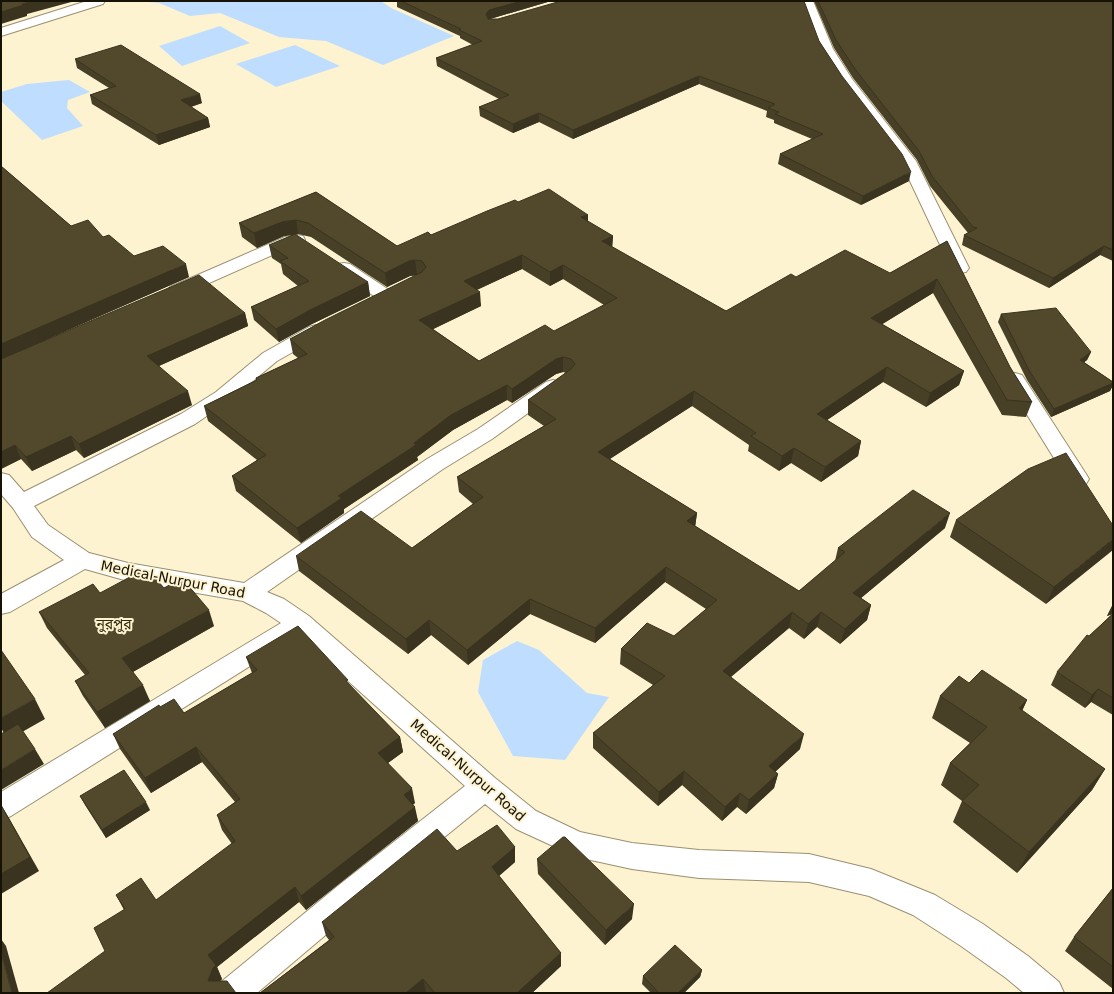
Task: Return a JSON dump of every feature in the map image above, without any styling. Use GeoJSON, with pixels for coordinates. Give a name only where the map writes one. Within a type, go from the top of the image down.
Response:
{"type":"FeatureCollection","features":[{"type":"Feature","properties":{"kind":"street"},"geometry":{"type":"LineString","coordinates":[[1,32],[99,1]]}},
{"type":"Feature","properties":{"kind":"street"},"geometry":{"type":"LineString","coordinates":[[807,1],[826,49],[847,81],[908,161],[967,282]]}},
{"type":"Feature","properties":{"kind":"street"},"geometry":{"type":"LineString","coordinates":[[158,299],[291,241],[298,240],[310,246]]}},
{"type":"Feature","properties":{"kind":"street"},"geometry":{"type":"LineString","coordinates":[[329,258],[378,300],[405,287]]}},
{"type":"Feature","properties":{"kind":"street"},"geometry":{"type":"LineString","coordinates":[[21,503],[188,419],[223,396],[270,357],[334,322]]}},
{"type":"Feature","properties":{"kind":"street"},"geometry":{"type":"LineString","coordinates":[[1009,367],[1016,382],[1088,494]]}},
{"type":"Feature","properties":{"kind":"street"},"geometry":{"type":"LineString","coordinates":[[248,593],[435,464],[484,434],[563,379]]}},
{"type":"Feature","properties":{"kind":"street","name":"Medical-Nurpur Road"},"geometry":{"type":"LineString","coordinates":[[1,480],[21,503],[40,531],[61,547],[82,560],[128,572],[248,593],[275,606],[300,623],[485,787],[526,820],[577,844],[632,856],[699,864],[809,868],[872,883],[924,905],[972,934],[1017,966],[1048,993]]}},
{"type":"Feature","properties":{"kind":"street"},"geometry":{"type":"LineString","coordinates":[[1,605],[82,560]]}},
{"type":"Feature","properties":{"kind":"street"},"geometry":{"type":"LineString","coordinates":[[1,807],[300,623]]}},
{"type":"Feature","properties":{"kind":"street"},"geometry":{"type":"LineString","coordinates":[[232,993],[272,962],[350,895],[485,787]]}},
{"type":"Feature","properties":{"kind":"water"},"geometry":{"type":"Polygon","coordinates":[[[137,1],[381,1],[391,8],[454,36],[383,65],[326,41],[279,37],[220,13],[190,16],[159,3],[137,1]]]}},
{"type":"Feature","properties":{"kind":"water"},"geometry":{"type":"Polygon","coordinates":[[[220,26],[250,43],[182,66],[159,46],[220,26]]]}},
{"type":"Feature","properties":{"kind":"water"},"geometry":{"type":"Polygon","coordinates":[[[295,45],[340,66],[276,87],[236,64],[295,45]]]}},
{"type":"Feature","properties":{"kind":"water"},"geometry":{"type":"Polygon","coordinates":[[[69,80],[90,92],[68,100],[67,108],[83,126],[42,140],[1,101],[1,92],[27,84],[69,80]]]}},
{"type":"Feature","properties":{"kind":"water"},"geometry":{"type":"Polygon","coordinates":[[[517,641],[539,650],[587,693],[609,697],[565,760],[513,756],[478,692],[483,660],[517,641]]]}},
{"type":"Feature","properties":{"kind":"building"},"geometry":{"type":"Polygon","coordinates":[[[1,1],[33,1],[1,12],[1,1]]]}},
{"type":"Feature","properties":{"kind":"building"},"geometry":{"type":"Polygon","coordinates":[[[401,1],[522,1],[489,10],[486,14],[488,19],[498,19],[561,1],[804,1],[819,41],[842,76],[902,154],[911,172],[863,196],[780,154],[823,134],[775,114],[779,112],[768,108],[775,104],[699,76],[573,130],[539,113],[513,124],[479,107],[509,95],[436,58],[482,41],[459,30],[461,29],[401,1]]]}},
{"type":"Feature","properties":{"kind":"building"},"geometry":{"type":"Polygon","coordinates":[[[818,1],[1113,1],[1113,250],[1104,246],[1053,278],[964,235],[977,228],[973,227],[932,176],[919,151],[855,69],[836,40],[818,1]]]}},
{"type":"Feature","properties":{"kind":"building"},"geometry":{"type":"Polygon","coordinates":[[[121,45],[200,94],[181,100],[208,118],[156,135],[90,95],[116,86],[75,59],[121,45]]]}},
{"type":"Feature","properties":{"kind":"building"},"geometry":{"type":"Polygon","coordinates":[[[1,166],[71,226],[88,220],[103,237],[109,235],[134,256],[163,246],[186,264],[1,344],[1,166]]]}},
{"type":"Feature","properties":{"kind":"building"},"geometry":{"type":"Polygon","coordinates":[[[549,189],[588,215],[581,217],[613,236],[602,241],[726,311],[791,274],[796,277],[845,250],[890,273],[947,241],[1010,367],[1032,402],[1007,400],[937,279],[871,318],[964,371],[930,393],[887,367],[817,414],[861,441],[825,467],[794,448],[782,456],[751,436],[756,433],[694,391],[598,452],[697,513],[687,521],[799,591],[845,552],[838,548],[913,490],[950,513],[853,593],[871,605],[845,629],[821,612],[808,624],[792,612],[723,671],[804,734],[769,766],[778,774],[749,800],[740,793],[725,807],[684,771],[659,792],[593,733],[665,676],[621,649],[647,623],[674,636],[717,600],[666,567],[595,628],[530,599],[467,650],[429,620],[406,639],[296,556],[361,511],[412,548],[483,497],[457,477],[556,419],[528,400],[571,369],[575,364],[571,359],[563,357],[556,359],[512,389],[507,385],[451,415],[414,443],[416,445],[338,496],[342,498],[297,528],[232,476],[266,455],[204,406],[257,380],[256,378],[307,354],[290,339],[422,272],[426,267],[422,261],[415,260],[409,261],[385,273],[308,223],[296,220],[282,222],[254,233],[239,223],[316,192],[397,246],[428,232],[431,235],[515,200],[518,202],[549,189]],[[522,255],[464,281],[480,292],[419,320],[479,361],[545,325],[554,331],[617,298],[563,265],[550,272],[522,255]]]}},
{"type":"Feature","properties":{"kind":"building"},"geometry":{"type":"Polygon","coordinates":[[[295,234],[368,282],[310,310],[276,329],[251,307],[309,281],[280,261],[288,258],[269,245],[295,234]]]}},
{"type":"Feature","properties":{"kind":"building"},"geometry":{"type":"Polygon","coordinates":[[[199,275],[245,313],[147,356],[188,391],[79,444],[71,436],[26,457],[15,445],[1,452],[1,359],[199,275]]]}},
{"type":"Feature","properties":{"kind":"building"},"geometry":{"type":"Polygon","coordinates":[[[1056,308],[1091,352],[1080,360],[1113,383],[1054,409],[1030,372],[1001,314],[1056,308]]]}},
{"type":"Feature","properties":{"kind":"building"},"geometry":{"type":"Polygon","coordinates":[[[1066,453],[1113,524],[1113,539],[1054,587],[956,520],[1028,469],[1066,453]]]}},
{"type":"Feature","properties":{"kind":"building"},"geometry":{"type":"Polygon","coordinates":[[[143,570],[149,571],[164,588],[182,578],[209,610],[122,658],[143,685],[97,712],[75,681],[89,673],[39,612],[93,584],[100,593],[143,570]]]}},
{"type":"Feature","properties":{"kind":"building"},"geometry":{"type":"Polygon","coordinates":[[[1113,614],[1113,698],[1098,689],[1092,695],[1057,672],[1087,635],[1089,636],[1113,614]]]}},
{"type":"Feature","properties":{"kind":"building"},"geometry":{"type":"Polygon","coordinates":[[[298,626],[348,680],[346,681],[400,737],[378,753],[412,788],[404,795],[415,807],[301,896],[295,887],[208,955],[216,965],[213,968],[208,981],[227,981],[236,993],[47,993],[105,951],[94,928],[125,909],[116,895],[141,878],[156,900],[235,841],[217,815],[240,799],[196,747],[145,778],[113,734],[159,705],[160,707],[174,699],[184,713],[257,670],[246,657],[298,626]]]}},
{"type":"Feature","properties":{"kind":"building"},"geometry":{"type":"Polygon","coordinates":[[[1,650],[35,699],[1,718],[1,650]]]}},
{"type":"Feature","properties":{"kind":"building"},"geometry":{"type":"Polygon","coordinates":[[[982,670],[1027,700],[1019,708],[1105,769],[1029,852],[962,801],[979,785],[950,763],[987,727],[940,696],[959,676],[969,683],[982,670]]]}},
{"type":"Feature","properties":{"kind":"building"},"geometry":{"type":"Polygon","coordinates":[[[18,724],[35,749],[1,770],[1,734],[18,724]]]}},
{"type":"Feature","properties":{"kind":"building"},"geometry":{"type":"Polygon","coordinates":[[[124,770],[146,802],[102,830],[80,796],[124,770]]]}},
{"type":"Feature","properties":{"kind":"building"},"geometry":{"type":"Polygon","coordinates":[[[1,805],[30,857],[1,874],[1,805]]]}},
{"type":"Feature","properties":{"kind":"building"},"geometry":{"type":"Polygon","coordinates":[[[497,825],[515,847],[492,867],[561,953],[517,993],[435,993],[423,979],[406,993],[260,993],[334,937],[322,922],[437,829],[457,851],[497,825]]]}},
{"type":"Feature","properties":{"kind":"building"},"geometry":{"type":"Polygon","coordinates":[[[563,837],[565,837],[634,904],[606,930],[537,859],[563,837]]]}},
{"type":"Feature","properties":{"kind":"building"},"geometry":{"type":"Polygon","coordinates":[[[1113,888],[1113,967],[1074,937],[1113,888]]]}},
{"type":"Feature","properties":{"kind":"building"},"geometry":{"type":"Polygon","coordinates":[[[675,945],[702,970],[678,993],[659,993],[643,976],[675,945]]]}},
{"type":"Feature","properties":{"kind":"building"},"geometry":{"type":"Polygon","coordinates":[[[1,952],[12,993],[1,993],[1,952]]]}},
{"type":"Feature","properties":{"kind":"district","name":"নুরপুর"},"geometry":{"type":"Point","coordinates":[114,624]}}]}
